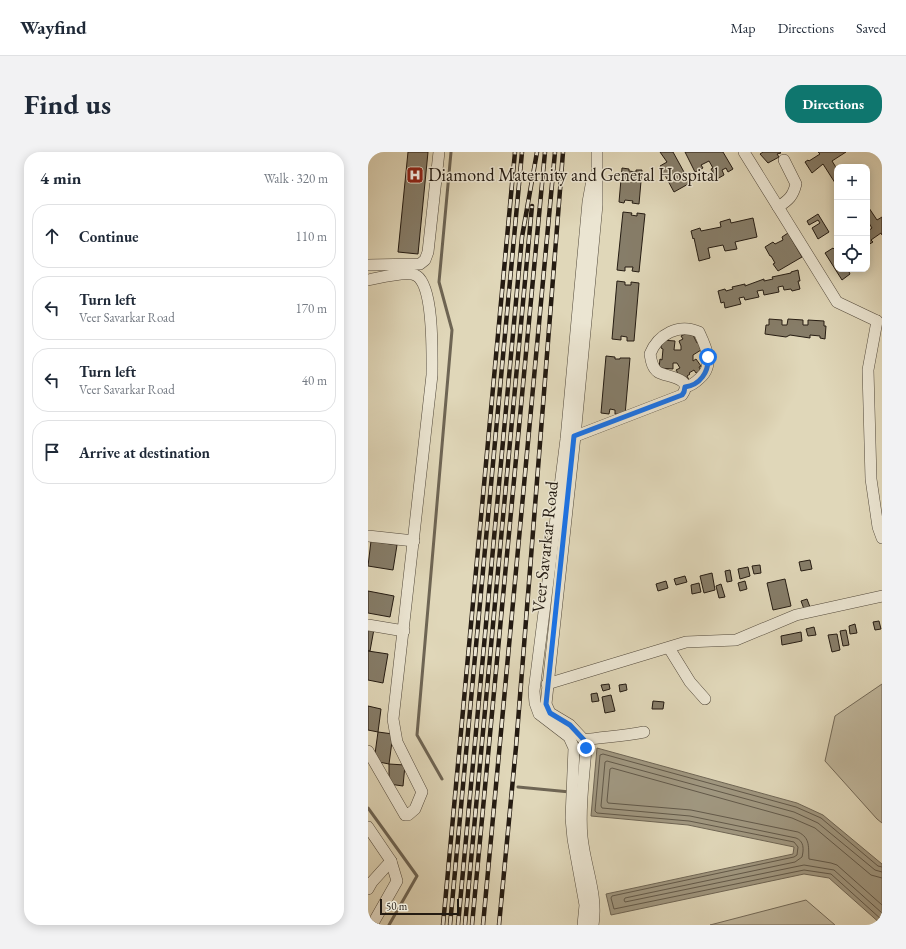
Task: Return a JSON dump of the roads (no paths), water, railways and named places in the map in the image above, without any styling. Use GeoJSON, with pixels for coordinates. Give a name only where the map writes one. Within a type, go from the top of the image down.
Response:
{"type":"FeatureCollection","features":[{"type":"Feature","properties":{"kind":"street"},"geometry":{"type":"LineString","coordinates":[[368,265],[420,264],[425,260],[428,252],[439,152]]}},
{"type":"Feature","properties":{"kind":"street"},"geometry":{"type":"LineString","coordinates":[[744,152],[837,302],[879,321],[868,370],[871,479],[878,527],[882,538]]}},
{"type":"Feature","properties":{"kind":"street","name":"Veer Savarkar Road"},"geometry":{"type":"LineString","coordinates":[[585,744],[570,725],[550,713],[546,704],[570,438],[597,205],[597,153]]}},
{"type":"Feature","properties":{"kind":"street"},"geometry":{"type":"LineString","coordinates":[[778,207],[794,193],[796,184],[784,160]]}},
{"type":"Feature","properties":{"kind":"street"},"geometry":{"type":"LineString","coordinates":[[368,280],[406,274],[416,276],[424,284],[427,293],[432,335],[432,375],[393,719],[398,742],[422,792],[419,802],[408,815],[405,815],[368,751]]}},
{"type":"Feature","properties":{"kind":"street"},"geometry":{"type":"LineString","coordinates":[[570,438],[682,395],[685,387],[682,382],[678,378],[659,373],[653,365],[650,354],[657,341],[664,335],[686,328],[699,332],[708,357],[708,364],[706,373],[691,386],[685,387]]}},
{"type":"Feature","properties":{"kind":"street","name":"Veer Savarkar Road"},"geometry":{"type":"LineString","coordinates":[[570,438],[534,692],[535,703],[539,714],[569,737],[574,748],[576,817]]}},
{"type":"Feature","properties":{"kind":"street"},"geometry":{"type":"LineString","coordinates":[[368,536],[414,541]]}},
{"type":"Feature","properties":{"kind":"street"},"geometry":{"type":"LineString","coordinates":[[547,684],[686,642],[736,640],[796,615],[882,596]]}},
{"type":"Feature","properties":{"kind":"street"},"geometry":{"type":"LineString","coordinates":[[368,625],[404,631]]}},
{"type":"Feature","properties":{"kind":"street"},"geometry":{"type":"LineString","coordinates":[[669,648],[690,682],[705,699]]}},
{"type":"Feature","properties":{"kind":"street"},"geometry":{"type":"LineString","coordinates":[[583,925],[585,905],[573,839],[585,744],[644,732]]}},
{"type":"Feature","properties":{"kind":"street"},"geometry":{"type":"LineString","coordinates":[[576,817],[582,837],[595,903],[593,925]]}},
{"type":"Feature","properties":{"kind":"street"},"geometry":{"type":"LineString","coordinates":[[368,827],[391,861],[396,881],[372,925]]}},
{"type":"Feature","properties":{"kind":"street"},"geometry":{"type":"LineString","coordinates":[[368,889],[372,882],[391,861]]}},
{"type":"Feature","properties":{"kind":"water"},"geometry":{"type":"Polygon","coordinates":[[[597,748],[797,803],[823,815],[882,864],[882,925],[829,878],[804,874],[611,915],[606,894],[793,854],[794,847],[688,825],[591,816],[597,748]]]}},
{"type":"Feature","properties":{"kind":"waterway"},"geometry":{"type":"LineString","coordinates":[[442,779],[417,735],[452,330],[439,282],[451,152]]}},
{"type":"Feature","properties":{"kind":"waterway"},"geometry":{"type":"LineString","coordinates":[[518,787],[570,792]]}},
{"type":"Feature","properties":{"kind":"waterway"},"geometry":{"type":"LineString","coordinates":[[368,808],[417,876],[389,925]]}},
{"type":"Feature","properties":{"kind":"railway"},"geometry":{"type":"LineString","coordinates":[[443,925],[515,152]]}},
{"type":"Feature","properties":{"kind":"railway"},"geometry":{"type":"LineString","coordinates":[[450,925],[522,152]]}},
{"type":"Feature","properties":{"kind":"railway"},"geometry":{"type":"LineString","coordinates":[[458,925],[522,237],[537,152]]}},
{"type":"Feature","properties":{"kind":"railway"},"geometry":{"type":"LineString","coordinates":[[472,925],[545,152]]}},
{"type":"Feature","properties":{"kind":"railway"},"geometry":{"type":"LineString","coordinates":[[483,925],[555,152]]}},
{"type":"Feature","properties":{"kind":"railway"},"geometry":{"type":"LineString","coordinates":[[499,925],[516,747],[563,152]]}},
{"type":"Feature","properties":{"kind":"railway"},"geometry":{"type":"LineString","coordinates":[[465,925],[532,206]]}},
{"type":"Feature","properties":{"kind":"place","name":"Diamond Maternity and General Hospital"},"geometry":{"type":"Point","coordinates":[415,175]}}]}
